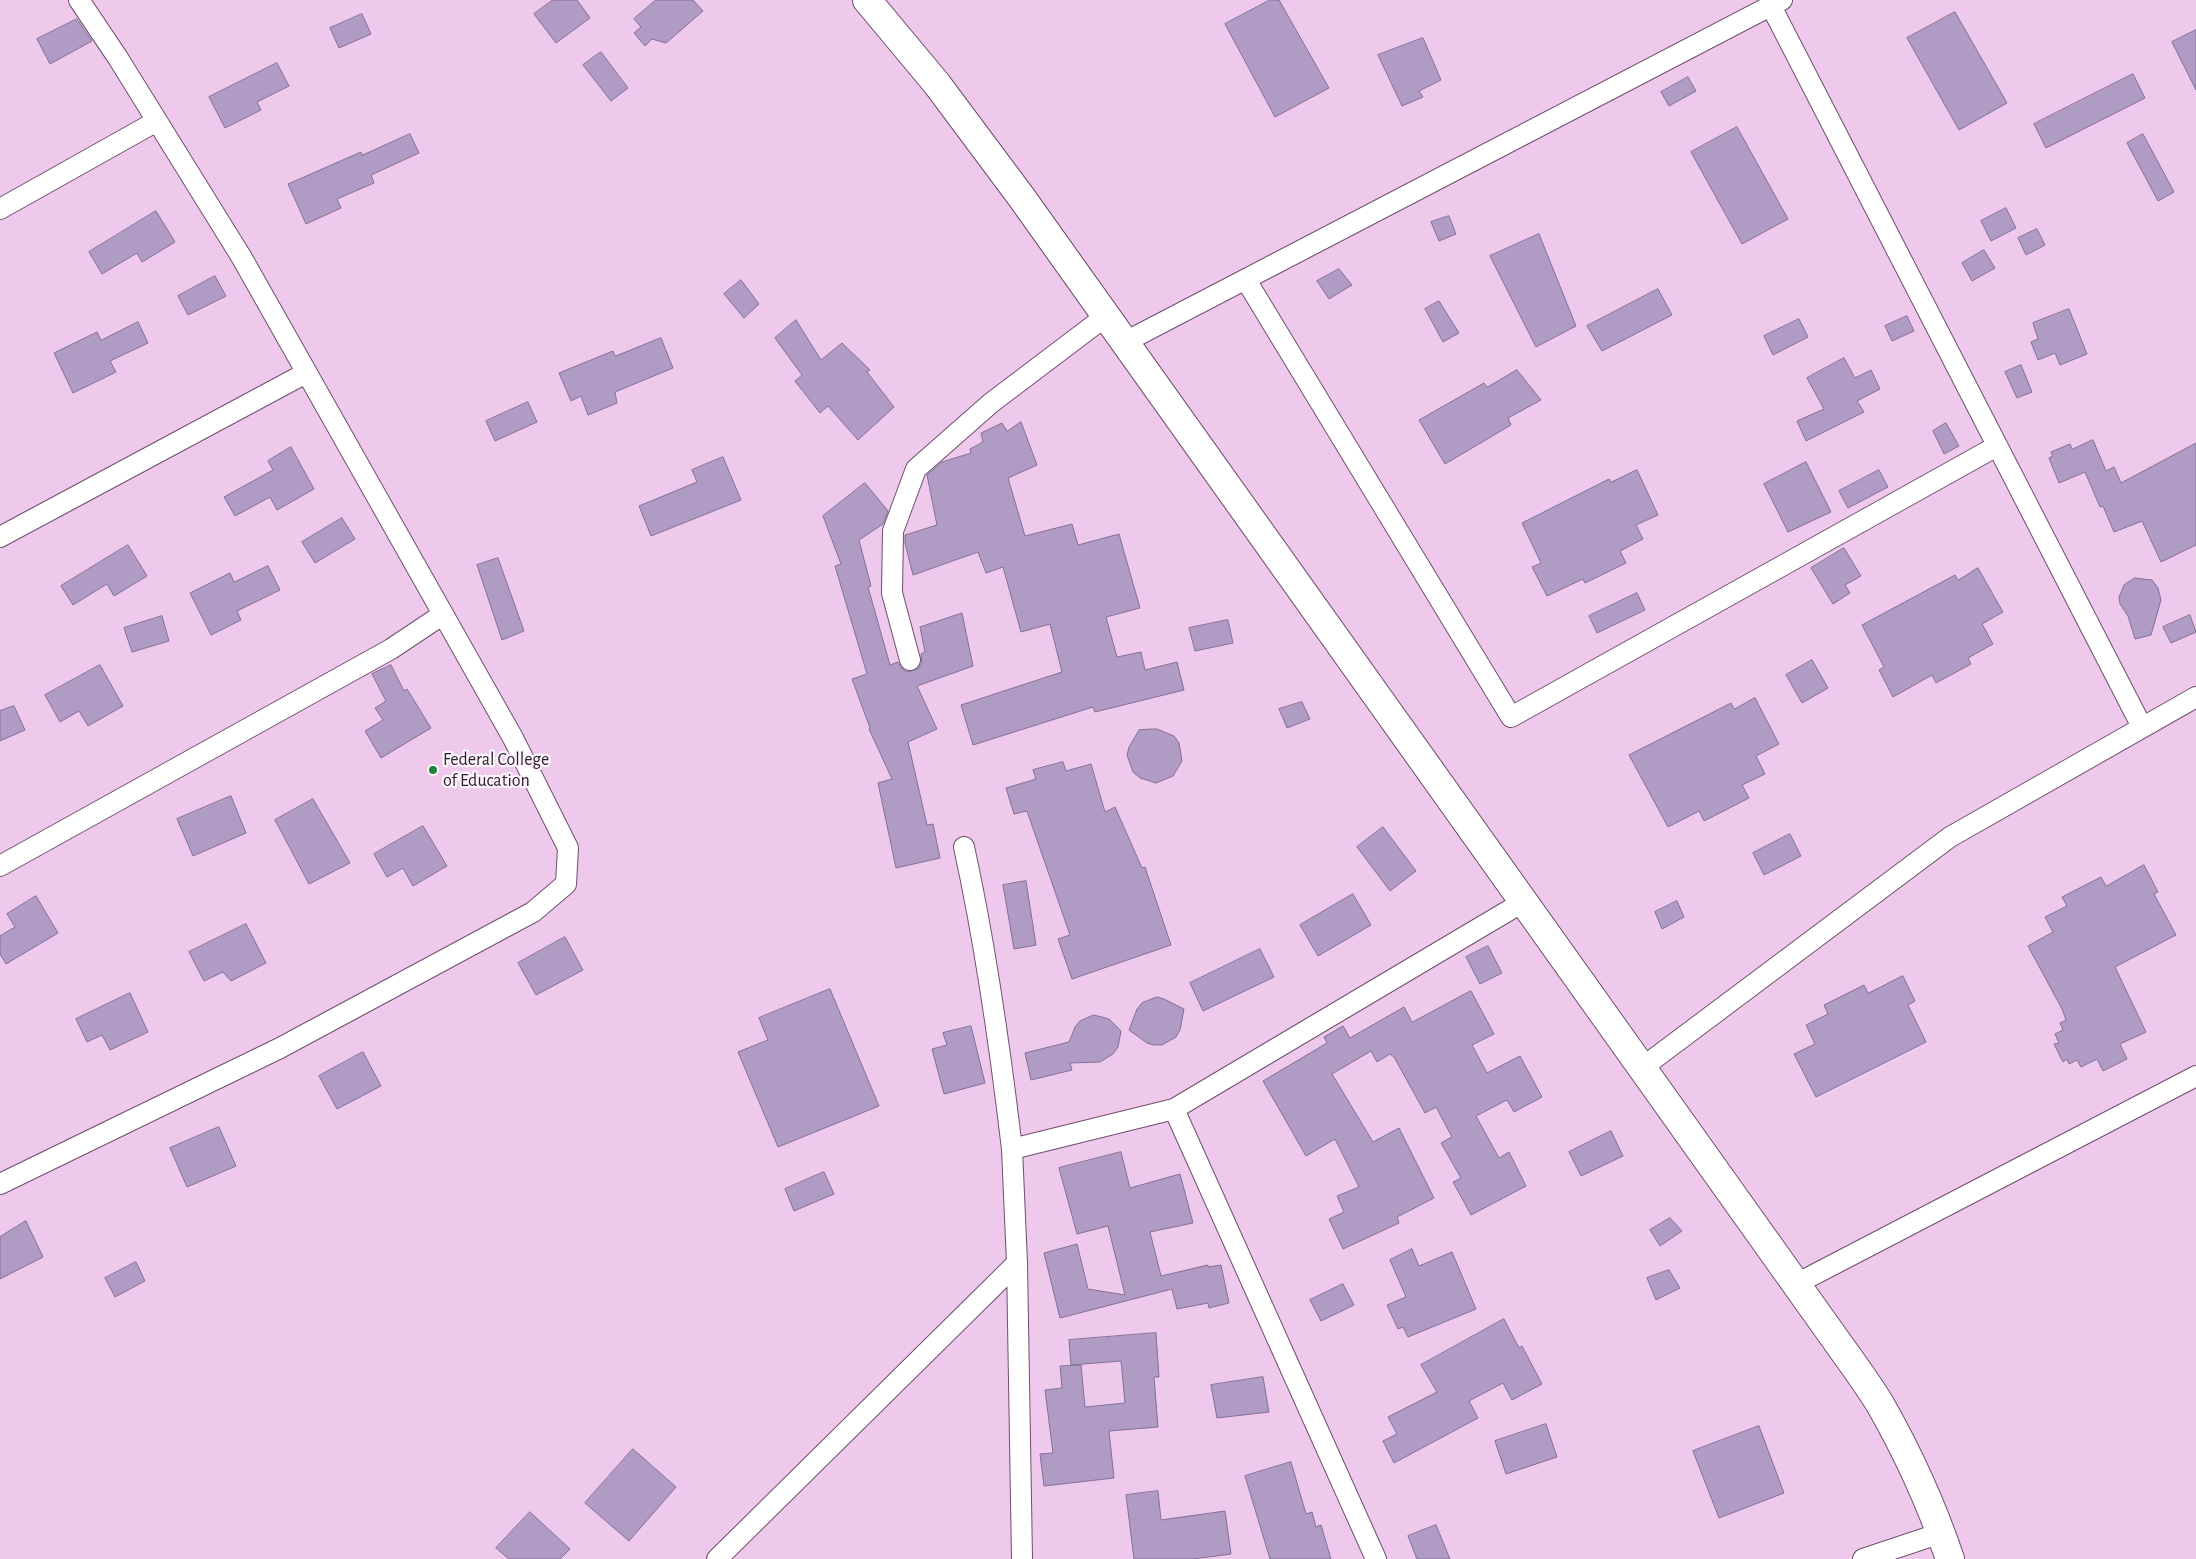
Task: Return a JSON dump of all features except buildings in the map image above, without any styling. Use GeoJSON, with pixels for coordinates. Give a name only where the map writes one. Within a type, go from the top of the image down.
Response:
{"type":"FeatureCollection","features":[{"type":"Feature","properties":{"kind":"main road"},"geometry":{"type":"LineString","coordinates":[[867,0],[937,84],[1125,342],[1523,902],[1643,1067],[1880,1404],[1910,1462],[1941,1533],[1950,1559]]}},
{"type":"Feature","properties":{"kind":"street"},"geometry":{"type":"LineString","coordinates":[[0,1184],[288,1043],[533,912],[566,884],[568,848],[513,738],[242,258],[79,0]]}},
{"type":"Feature","properties":{"kind":"street"},"geometry":{"type":"LineString","coordinates":[[1125,342],[1777,3],[1997,446],[2142,727]]}},
{"type":"Feature","properties":{"kind":"street"},"geometry":{"type":"LineString","coordinates":[[0,209],[157,121]]}},
{"type":"Feature","properties":{"kind":"street"},"geometry":{"type":"LineString","coordinates":[[1246,280],[1511,716],[1997,446]]}},
{"type":"Feature","properties":{"kind":"street"},"geometry":{"type":"LineString","coordinates":[[910,660],[892,593],[894,531],[916,469],[991,403],[1106,316]]}},
{"type":"Feature","properties":{"kind":"street"},"geometry":{"type":"LineString","coordinates":[[0,537],[306,373]]}},
{"type":"Feature","properties":{"kind":"street"},"geometry":{"type":"LineString","coordinates":[[0,866],[391,649],[442,615]]}},
{"type":"Feature","properties":{"kind":"street"},"geometry":{"type":"LineString","coordinates":[[1643,1067],[1950,837],[2196,697]]}},
{"type":"Feature","properties":{"kind":"street"},"geometry":{"type":"LineString","coordinates":[[964,846],[978,909],[997,1021],[1012,1148],[1022,1559]]}},
{"type":"Feature","properties":{"kind":"street"},"geometry":{"type":"LineString","coordinates":[[1012,1148],[1174,1109],[1523,902]]}},
{"type":"Feature","properties":{"kind":"street"},"geometry":{"type":"LineString","coordinates":[[1796,1284],[2196,1076]]}},
{"type":"Feature","properties":{"kind":"street"},"geometry":{"type":"LineString","coordinates":[[1174,1109],[1376,1559]]}},
{"type":"Feature","properties":{"kind":"street"},"geometry":{"type":"LineString","coordinates":[[717,1559],[1016,1263]]}},
{"type":"Feature","properties":{"kind":"street"},"geometry":{"type":"LineString","coordinates":[[1863,1559],[1941,1533]]}},
{"type":"Feature","properties":{"kind":"place","name":"Federal College of Education"},"geometry":{"type":"Point","coordinates":[433,770]}}]}
